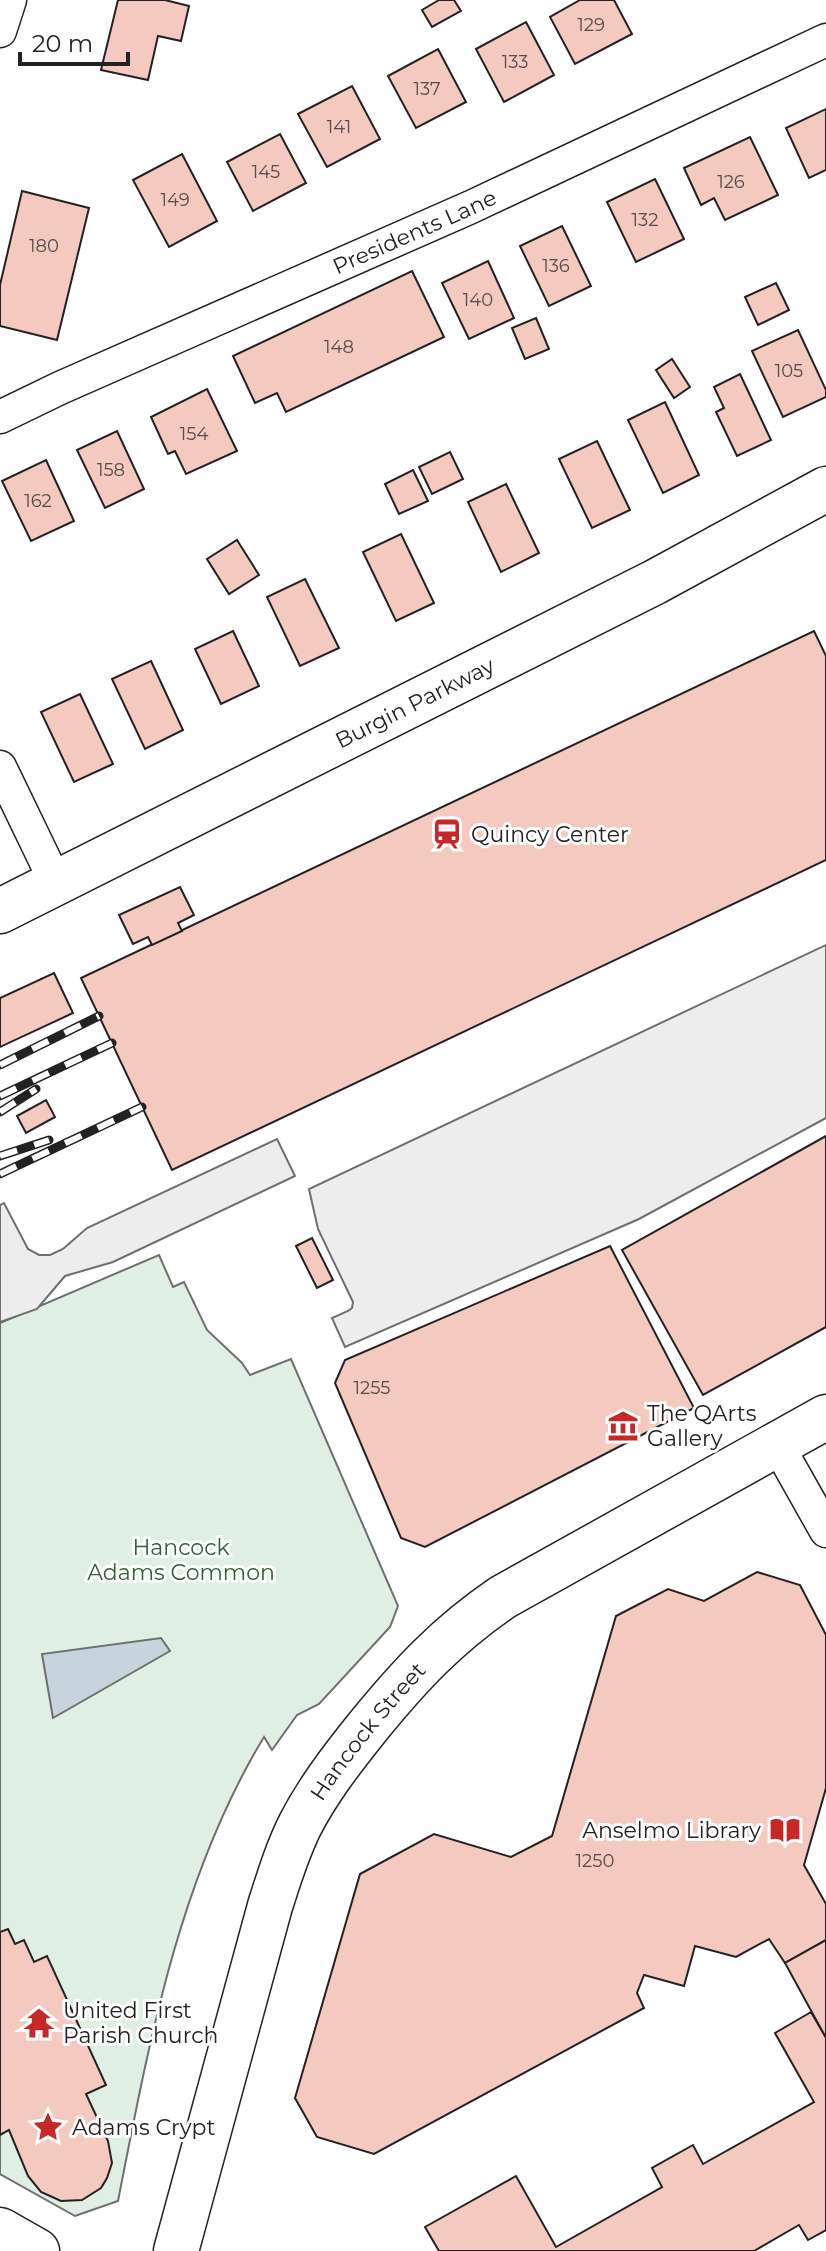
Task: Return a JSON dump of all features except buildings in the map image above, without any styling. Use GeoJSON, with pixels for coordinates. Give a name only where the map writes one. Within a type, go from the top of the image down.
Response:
{"type":"FeatureCollection","features":[{"type":"Feature","properties":{"kind":"main road","name":"Burgin Parkway"},"geometry":{"type":"LineString","coordinates":[[0,911],[655,582],[826,489]]}},
{"type":"Feature","properties":{"kind":"main road","name":"Hancock Street"},"geometry":{"type":"LineString","coordinates":[[176,2251],[285,1860],[316,1795],[337,1765],[400,1686],[467,1622],[503,1597],[826,1417]]}},
{"type":"Feature","properties":{"kind":"main road"},"geometry":{"type":"LineString","coordinates":[[0,2230],[37,2251]]}},
{"type":"Feature","properties":{"kind":"street"},"geometry":{"type":"LineString","coordinates":[[0,31],[10,0]]}},
{"type":"Feature","properties":{"kind":"street","name":"Presidents Lane"},"geometry":{"type":"LineString","coordinates":[[0,417],[471,207],[826,40]]}},
{"type":"Feature","properties":{"kind":"street"},"geometry":{"type":"LineString","coordinates":[[0,767],[56,883]]}},
{"type":"Feature","properties":{"kind":"street"},"geometry":{"type":"LineString","coordinates":[[777,1444],[826,1531]]}},
{"type":"Feature","properties":{"kind":"green space","name":"Hancock Adams Common"},"geometry":{"type":"Polygon","coordinates":[[[159,1255],[173,1287],[184,1282],[207,1330],[242,1363],[250,1375],[291,1359],[398,1606],[390,1627],[319,1704],[297,1715],[272,1750],[264,1737],[235,1791],[210,1846],[171,1962],[155,2022],[118,2201],[75,2216],[0,2174],[0,1323],[159,1255]]]}},
{"type":"Feature","properties":{"kind":"shaded area"},"geometry":{"type":"Polygon","coordinates":[[[826,945],[826,1118],[639,1219],[345,1347],[332,1318],[352,1308],[353,1302],[318,1229],[309,1189],[826,945]]]}},
{"type":"Feature","properties":{"kind":"shaded area"},"geometry":{"type":"Polygon","coordinates":[[[277,1139],[295,1176],[113,1262],[65,1276],[37,1309],[0,1322],[0,1205],[4,1203],[28,1249],[39,1255],[50,1255],[63,1249],[87,1228],[277,1139]]]}},
{"type":"Feature","properties":{"kind":"shaded area"},"geometry":{"type":"Polygon","coordinates":[[[161,1638],[170,1651],[53,1718],[42,1654],[161,1638]]]}},
{"type":"Feature","properties":{"kind":"railway"},"geometry":{"type":"LineString","coordinates":[[0,1065],[99,1016]]}},
{"type":"Feature","properties":{"kind":"railway"},"geometry":{"type":"LineString","coordinates":[[0,1096],[112,1043]]}},
{"type":"Feature","properties":{"kind":"railway"},"geometry":{"type":"LineString","coordinates":[[0,1112],[36,1089]]}},
{"type":"Feature","properties":{"kind":"railway"},"geometry":{"type":"LineString","coordinates":[[0,1174],[142,1107]]}},
{"type":"Feature","properties":{"kind":"railway"},"geometry":{"type":"LineString","coordinates":[[0,1156],[49,1140]]}},
{"type":"Feature","properties":{"kind":"place","name":"Quincy Center"},"geometry":{"type":"Point","coordinates":[447,834]}},
{"type":"Feature","properties":{"kind":"place","name":"The QArts Gallery"},"geometry":{"type":"Point","coordinates":[623,1426]}},
{"type":"Feature","properties":{"kind":"place","name":"Anselmo Library"},"geometry":{"type":"Point","coordinates":[785,1830]}},
{"type":"Feature","properties":{"kind":"place","name":"United First Parish Church"},"geometry":{"type":"Point","coordinates":[39,2023]}},
{"type":"Feature","properties":{"kind":"place","name":"Adams Crypt"},"geometry":{"type":"Point","coordinates":[48,2127]}}]}
